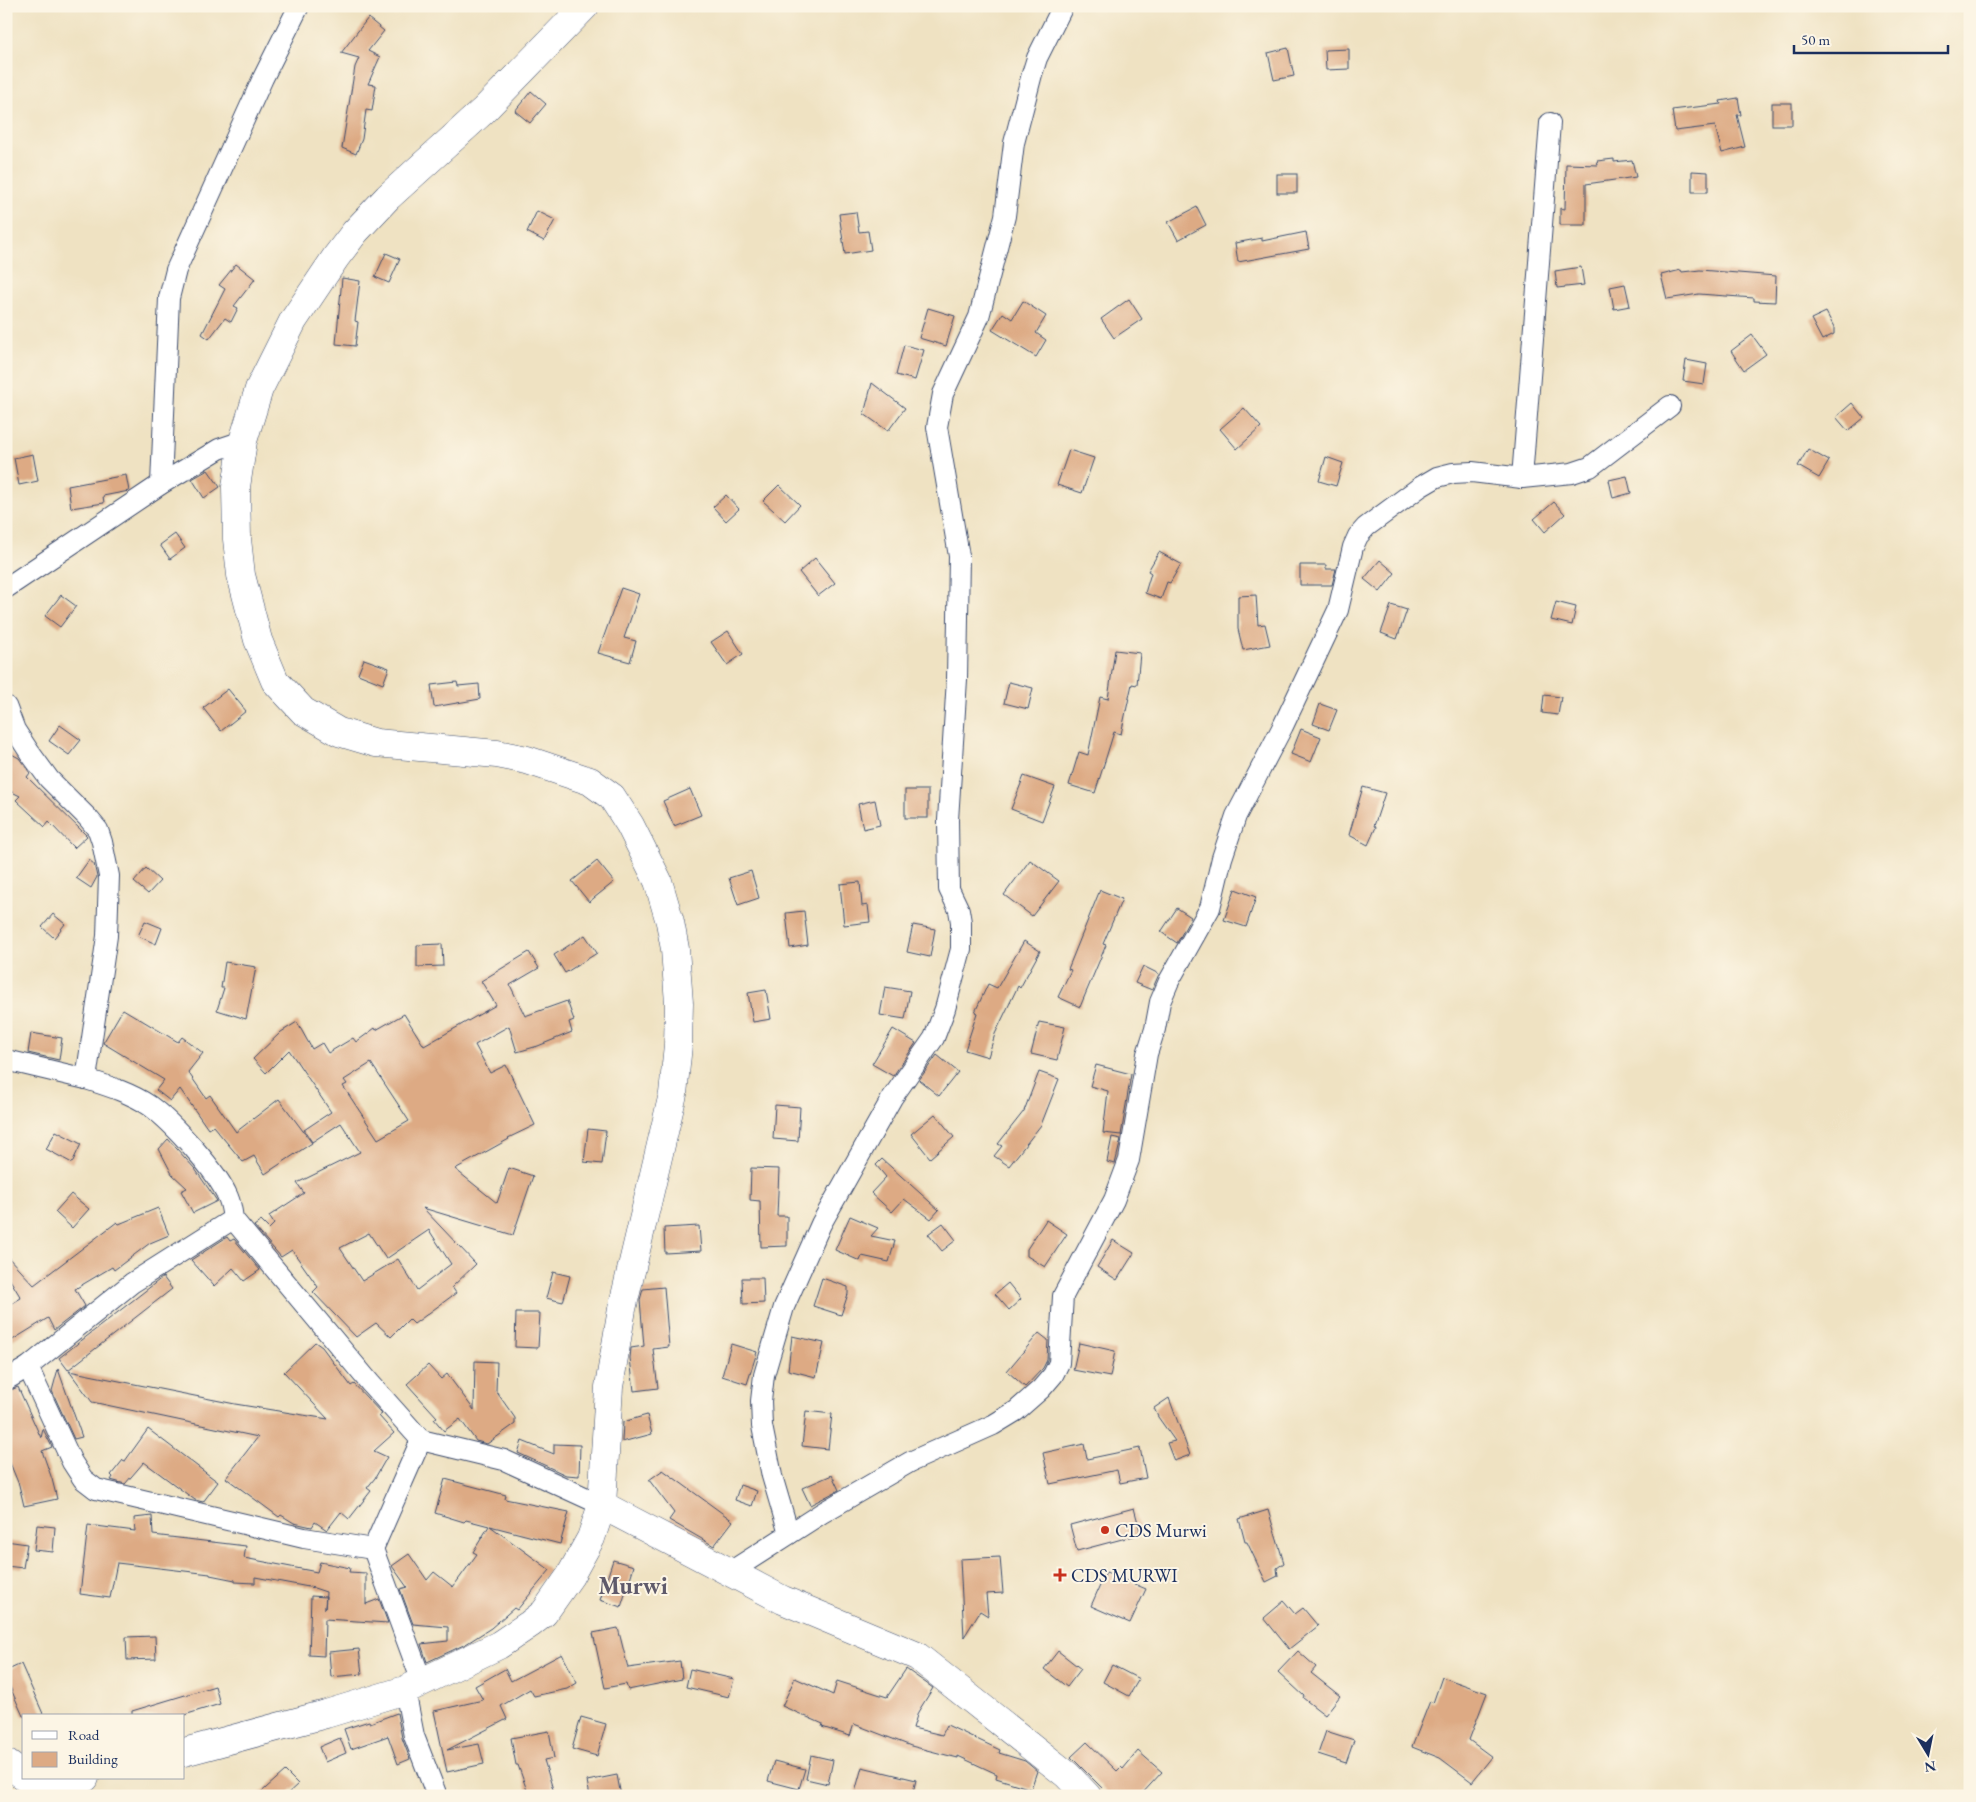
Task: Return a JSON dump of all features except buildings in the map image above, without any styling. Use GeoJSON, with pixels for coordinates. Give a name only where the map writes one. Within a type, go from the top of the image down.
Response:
{"type":"FeatureCollection","features":[{"type":"Feature","properties":{"kind":"main road"},"geometry":{"type":"LineString","coordinates":[[185,1752],[326,1714],[414,1686],[499,1645],[544,1613],[570,1576],[591,1538],[602,1505],[609,1387],[622,1308],[673,1094],[678,1045],[679,1003],[675,949],[670,922],[658,881],[630,825],[612,797],[590,781],[527,760],[497,754],[376,743],[339,732],[303,711],[275,681],[258,640],[241,575],[237,540],[236,487],[243,442],[259,389],[293,321],[310,293],[355,232],[388,197],[483,111],[585,6]]}},
{"type":"Feature","properties":{"kind":"main road"},"geometry":{"type":"LineString","coordinates":[[602,1505],[783,1600],[917,1656],[1066,1775],[1087,1796]]}},
{"type":"Feature","properties":{"kind":"main road"},"geometry":{"type":"LineString","coordinates":[[6,1763],[22,1777]]}},
{"type":"Feature","properties":{"kind":"main road"},"geometry":{"type":"LineString","coordinates":[[29,1783],[63,1783],[76,1780]]}},
{"type":"Feature","properties":{"kind":"street"},"geometry":{"type":"LineString","coordinates":[[161,484],[169,298],[176,270],[263,78],[299,6]]}},
{"type":"Feature","properties":{"kind":"street"},"geometry":{"type":"LineString","coordinates":[[789,1534],[772,1476],[762,1426],[761,1401],[764,1375],[784,1307],[821,1224],[892,1098],[934,1038],[945,1009],[961,949],[962,922],[959,910],[949,889],[948,840],[957,679],[958,556],[936,427],[943,394],[980,317],[1005,216],[1014,143],[1032,74],[1037,58],[1063,6]]}},
{"type":"Feature","properties":{"kind":"street"},"geometry":{"type":"LineString","coordinates":[[1522,478],[1550,123]]}},
{"type":"Feature","properties":{"kind":"street"},"geometry":{"type":"LineString","coordinates":[[730,1572],[789,1534],[910,1462],[993,1425],[1016,1411],[1053,1376],[1059,1363],[1063,1296],[1114,1200],[1129,1160],[1147,1054],[1155,1029],[1160,1002],[1168,981],[1210,908],[1222,858],[1236,816],[1283,726],[1338,610],[1353,547],[1358,536],[1366,527],[1420,487],[1437,477],[1453,473],[1472,472],[1522,478],[1572,473],[1590,467],[1670,406]]}},
{"type":"Feature","properties":{"kind":"street"},"geometry":{"type":"LineString","coordinates":[[6,588],[161,484],[219,449],[243,442]]}},
{"type":"Feature","properties":{"kind":"street"},"geometry":{"type":"LineString","coordinates":[[6,706],[15,730],[30,753],[49,778],[98,830],[102,842],[109,876],[107,936],[86,1079]]}},
{"type":"Feature","properties":{"kind":"street"},"geometry":{"type":"LineString","coordinates":[[6,1060],[86,1079],[115,1088],[150,1106],[188,1141],[228,1195],[233,1219],[370,1383],[421,1440],[504,1460],[602,1505]]}},
{"type":"Feature","properties":{"kind":"street"},"geometry":{"type":"LineString","coordinates":[[6,1380],[28,1368],[132,1283],[233,1219]]}},
{"type":"Feature","properties":{"kind":"street"},"geometry":{"type":"LineString","coordinates":[[28,1368],[72,1462],[84,1479],[96,1489],[304,1538],[374,1549]]}},
{"type":"Feature","properties":{"kind":"street"},"geometry":{"type":"LineString","coordinates":[[421,1440],[374,1549],[414,1686],[414,1736],[437,1796]]}},
{"type":"Feature","properties":{"kind":"place","name":"CDS Murwi"},"geometry":{"type":"Point","coordinates":[1105,1530]}},
{"type":"Feature","properties":{"kind":"place","name":"CDS MURWI"},"geometry":{"type":"Point","coordinates":[1060,1575]}},
{"type":"Feature","properties":{"kind":"district","name":"Murwi"},"geometry":{"type":"Point","coordinates":[633,1586]}}]}
